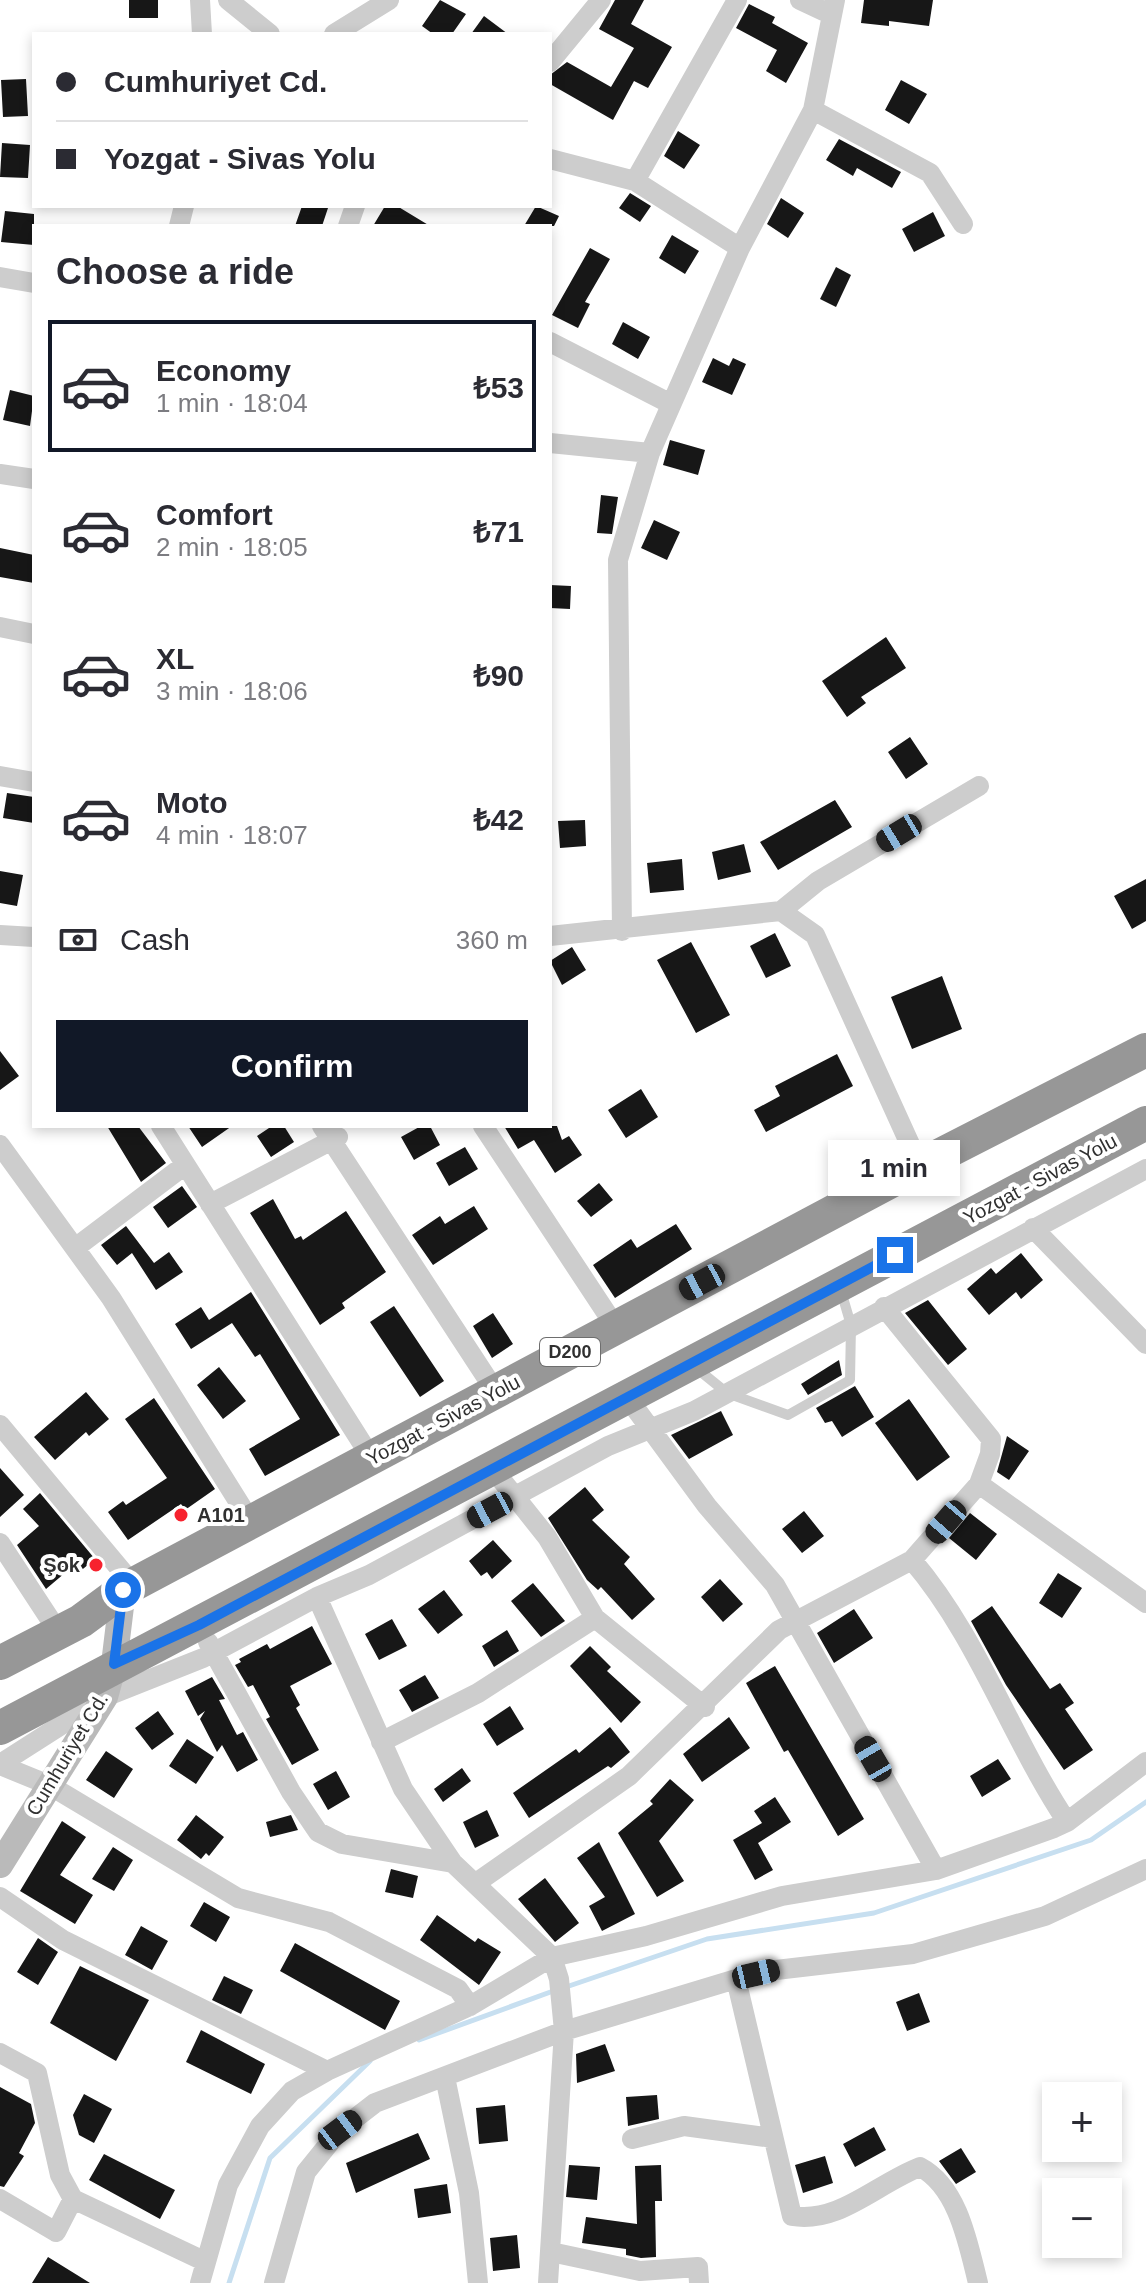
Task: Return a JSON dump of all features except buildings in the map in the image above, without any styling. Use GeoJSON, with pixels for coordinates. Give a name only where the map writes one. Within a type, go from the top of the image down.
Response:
{"type":"FeatureCollection","features":[{"type":"Feature","properties":{"kind":"highway","name":"Yozgat - Sivas Yolu"},"geometry":{"type":"LineString","coordinates":[[0,1663],[127,1586],[923,1164],[1146,1050]]}},
{"type":"Feature","properties":{"kind":"highway","name":"Yozgat - Sivas Yolu"},"geometry":{"type":"LineString","coordinates":[[0,1728],[206,1639],[492,1468],[1146,1123]]}},
{"type":"Feature","properties":{"kind":"main road","name":"Cumhuriyet Cd."},"geometry":{"type":"LineString","coordinates":[[0,1865],[110,1681],[127,1586]]}},
{"type":"Feature","properties":{"kind":"street"},"geometry":{"type":"LineString","coordinates":[[200,0],[202,32]]}},
{"type":"Feature","properties":{"kind":"street"},"geometry":{"type":"LineString","coordinates":[[228,0],[268,32]]}},
{"type":"Feature","properties":{"kind":"street"},"geometry":{"type":"LineString","coordinates":[[337,32],[389,0]]}},
{"type":"Feature","properties":{"kind":"street"},"geometry":{"type":"LineString","coordinates":[[552,60],[601,0]]}},
{"type":"Feature","properties":{"kind":"street"},"geometry":{"type":"LineString","coordinates":[[635,181],[737,0]]}},
{"type":"Feature","properties":{"kind":"street"},"geometry":{"type":"LineString","coordinates":[[622,931],[618,560],[650,453],[671,404],[740,248],[813,110],[834,7],[800,0]]}},
{"type":"Feature","properties":{"kind":"street"},"geometry":{"type":"LineString","coordinates":[[813,110],[930,173],[963,224]]}},
{"type":"Feature","properties":{"kind":"street"},"geometry":{"type":"LineString","coordinates":[[552,160],[635,181],[740,248]]}},
{"type":"Feature","properties":{"kind":"street"},"geometry":{"type":"LineString","coordinates":[[0,277],[32,283]]}},
{"type":"Feature","properties":{"kind":"street"},"geometry":{"type":"LineString","coordinates":[[552,343],[671,404]]}},
{"type":"Feature","properties":{"kind":"street"},"geometry":{"type":"LineString","coordinates":[[552,443],[650,453]]}},
{"type":"Feature","properties":{"kind":"street"},"geometry":{"type":"LineString","coordinates":[[0,474],[32,479]]}},
{"type":"Feature","properties":{"kind":"street"},"geometry":{"type":"LineString","coordinates":[[0,627],[32,634]]}},
{"type":"Feature","properties":{"kind":"street"},"geometry":{"type":"LineString","coordinates":[[0,776],[32,782]]}},
{"type":"Feature","properties":{"kind":"street"},"geometry":{"type":"LineString","coordinates":[[552,936],[622,931],[781,911],[818,881],[979,786]]}},
{"type":"Feature","properties":{"kind":"street"},"geometry":{"type":"LineString","coordinates":[[781,911],[815,935],[918,1162]]}},
{"type":"Feature","properties":{"kind":"street"},"geometry":{"type":"LineString","coordinates":[[0,935],[32,937]]}},
{"type":"Feature","properties":{"kind":"street"},"geometry":{"type":"LineString","coordinates":[[0,1425],[127,1586],[367,1451],[1146,1041]]}},
{"type":"Feature","properties":{"kind":"street"},"geometry":{"type":"LineString","coordinates":[[162,1128],[367,1451]]}},
{"type":"Feature","properties":{"kind":"street"},"geometry":{"type":"LineString","coordinates":[[484,1128],[613,1323]]}},
{"type":"Feature","properties":{"kind":"street"},"geometry":{"type":"LineString","coordinates":[[210,1204],[330,1134],[492,1386]]}},
{"type":"Feature","properties":{"kind":"street"},"geometry":{"type":"LineString","coordinates":[[0,1145],[111,1298],[248,1517]]}},
{"type":"Feature","properties":{"kind":"street"},"geometry":{"type":"LineString","coordinates":[[75,1248],[185,1165]]}},
{"type":"Feature","properties":{"kind":"street"},"geometry":{"type":"LineString","coordinates":[[453,1863],[342,1844],[318,1832],[291,1792],[206,1639],[369,1575],[608,1446],[727,1393],[1146,1169]]}},
{"type":"Feature","properties":{"kind":"street"},"geometry":{"type":"LineString","coordinates":[[1033,1228],[1146,1344]]}},
{"type":"Feature","properties":{"kind":"street"},"geometry":{"type":"LineString","coordinates":[[476,1883],[629,1776],[705,1707],[779,1630],[912,1560],[979,1484],[990,1454],[991,1439],[884,1307]]}},
{"type":"Feature","properties":{"kind":"street"},"geometry":{"type":"LineString","coordinates":[[627,1397],[707,1506],[775,1585],[936,1870]]}},
{"type":"Feature","properties":{"kind":"street"},"geometry":{"type":"LineString","coordinates":[[492,1468],[547,1537],[595,1618],[705,1707]]}},
{"type":"Feature","properties":{"kind":"street"},"geometry":{"type":"LineString","coordinates":[[979,1484],[1146,1603]]}},
{"type":"Feature","properties":{"kind":"street"},"geometry":{"type":"LineString","coordinates":[[0,1543],[56,1628],[0,1650]]}},
{"type":"Feature","properties":{"kind":"street"},"geometry":{"type":"LineString","coordinates":[[912,1560],[944,1597],[1038,1778],[1067,1822]]}},
{"type":"Feature","properties":{"kind":"street"},"geometry":{"type":"LineString","coordinates":[[317,1597],[403,1789],[453,1863],[552,1957],[559,1979],[563,2024],[548,2283]]}},
{"type":"Feature","properties":{"kind":"street"},"geometry":{"type":"LineString","coordinates":[[381,1742],[478,1693],[595,1618]]}},
{"type":"Feature","properties":{"kind":"street"},"geometry":{"type":"LineString","coordinates":[[0,1765],[110,1681]]}},
{"type":"Feature","properties":{"kind":"street"},"geometry":{"type":"LineString","coordinates":[[200,2283],[228,2185],[260,2126],[292,2091],[327,2071],[470,2006],[552,1957],[646,1936],[782,1896],[936,1870],[1067,1822],[1146,1762]]}},
{"type":"Feature","properties":{"kind":"street"},"geometry":{"type":"LineString","coordinates":[[0,1765],[49,1785],[238,1898],[329,1922],[458,1989],[470,2006]]}},
{"type":"Feature","properties":{"kind":"street"},"geometry":{"type":"LineString","coordinates":[[274,2283],[306,2172],[340,2130],[375,2103],[445,2077],[563,2024],[776,1970],[913,1954],[1045,1916],[1146,1869]]}},
{"type":"Feature","properties":{"kind":"street"},"geometry":{"type":"LineString","coordinates":[[0,1897],[63,1940],[327,2071]]}},
{"type":"Feature","properties":{"kind":"street"},"geometry":{"type":"LineString","coordinates":[[736,1979],[792,2216],[808,2218],[830,2215],[876,2186],[920,2167],[933,2174],[946,2188],[969,2247],[978,2283]]}},
{"type":"Feature","properties":{"kind":"street"},"geometry":{"type":"LineString","coordinates":[[0,2053],[37,2073],[60,2175],[73,2199],[206,2262]]}},
{"type":"Feature","properties":{"kind":"street"},"geometry":{"type":"LineString","coordinates":[[445,2077],[469,2193],[478,2283]]}},
{"type":"Feature","properties":{"kind":"street"},"geometry":{"type":"LineString","coordinates":[[632,2139],[684,2126],[773,2138]]}},
{"type":"Feature","properties":{"kind":"street"},"geometry":{"type":"LineString","coordinates":[[0,2199],[56,2232],[73,2199]]}},
{"type":"Feature","properties":{"kind":"street"},"geometry":{"type":"LineString","coordinates":[[551,2252],[640,2271],[698,2267],[699,2283]]}},
{"type":"Feature","properties":{"kind":"lane"},"geometry":{"type":"LineString","coordinates":[[690,1363],[727,1393],[788,1415],[850,1380],[851,1325],[839,1285]]}},
{"type":"Feature","properties":{"kind":"waterway"},"geometry":{"type":"LineString","coordinates":[[566,1987],[707,1939],[874,1913],[1091,1840],[1146,1802]]}},
{"type":"Feature","properties":{"kind":"waterway"},"geometry":{"type":"LineString","coordinates":[[419,2040],[556,1990]]}},
{"type":"Feature","properties":{"kind":"waterway"},"geometry":{"type":"LineString","coordinates":[[229,2283],[270,2158],[370,2061]]}},
{"type":"Feature","properties":{"kind":"place","name":"A101"},"geometry":{"type":"Point","coordinates":[181,1515]}},
{"type":"Feature","properties":{"kind":"place","name":"Şok"},"geometry":{"type":"Point","coordinates":[96,1565]}},
{"type":"Feature","properties":{"kind":"route"},"geometry":{"type":"LineString","coordinates":[[123,1590],[114,1664],[199,1625],[895,1255]]}}]}
